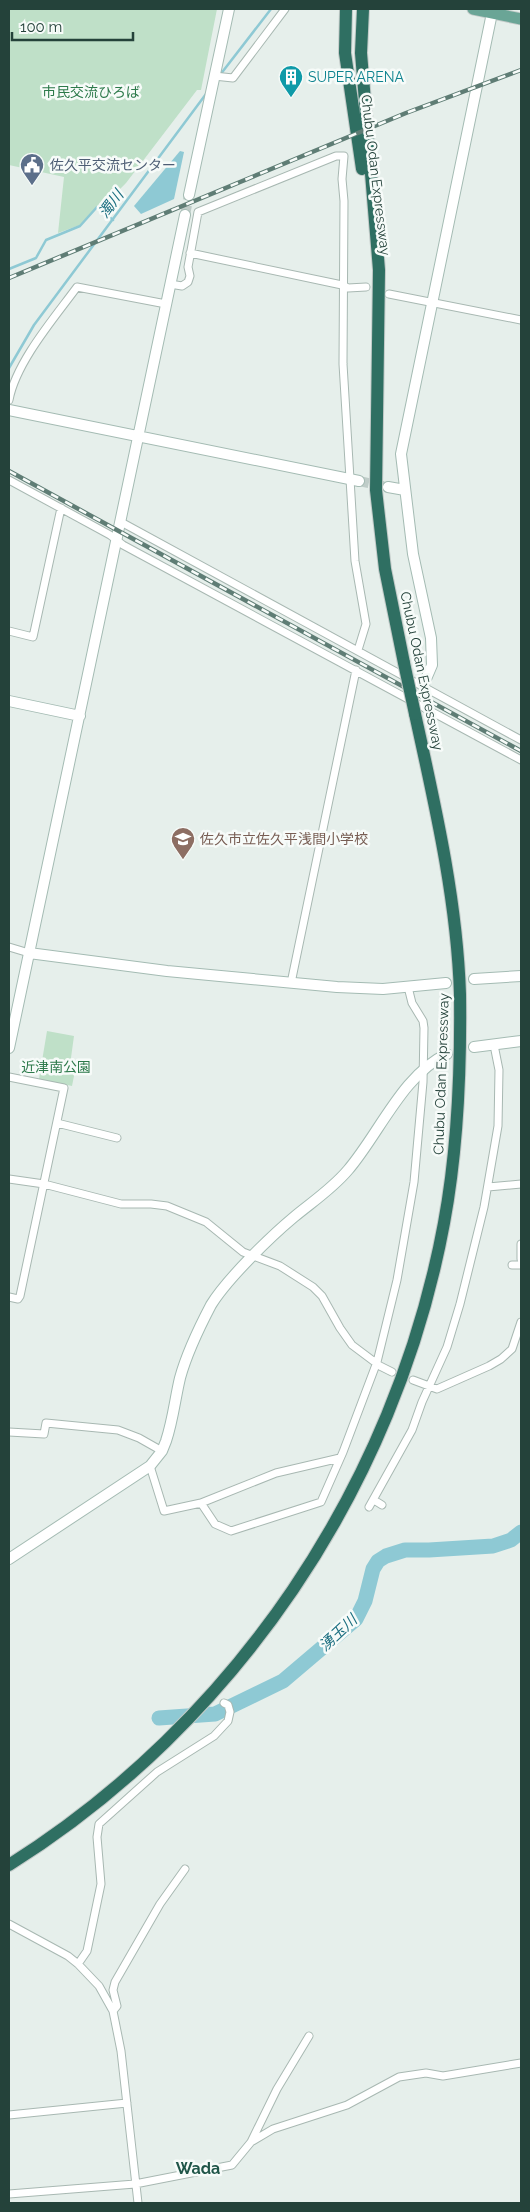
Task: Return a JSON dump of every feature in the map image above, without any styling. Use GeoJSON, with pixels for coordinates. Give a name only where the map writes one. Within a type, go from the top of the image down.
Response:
{"type":"FeatureCollection","features":[{"type":"Feature","properties":{"kind":"highway","name":"Chubu Odan Expressway"},"geometry":{"type":"LineString","coordinates":[[346,9],[345,53],[361,156],[377,316]]}},
{"type":"Feature","properties":{"kind":"highway","name":"Chubu Odan Expressway"},"geometry":{"type":"LineString","coordinates":[[9,1865],[76,1818],[134,1771],[176,1732],[209,1698],[264,1632],[293,1591],[320,1549],[375,1444],[406,1365],[433,1271],[444,1223],[456,1131],[460,990],[456,945],[443,853],[384,559],[376,490],[378,270],[361,53],[363,9]]}},
{"type":"Feature","properties":{"kind":"main road"},"geometry":{"type":"LineString","coordinates":[[473,9],[521,19]]}},
{"type":"Feature","properties":{"kind":"street"},"geometry":{"type":"LineString","coordinates":[[189,195],[229,9]]}},
{"type":"Feature","properties":{"kind":"street"},"geometry":{"type":"LineString","coordinates":[[215,72],[233,78],[284,9]]}},
{"type":"Feature","properties":{"kind":"street"},"geometry":{"type":"LineString","coordinates":[[423,686],[432,665],[431,638],[413,554],[400,454],[492,13]]}},
{"type":"Feature","properties":{"kind":"street"},"geometry":{"type":"LineString","coordinates":[[170,284],[182,286],[188,282],[190,253],[198,212],[340,155],[344,156],[342,180],[344,201],[342,364],[354,480],[355,561],[366,624],[358,650]]}},
{"type":"Feature","properties":{"kind":"street"},"geometry":{"type":"LineString","coordinates":[[9,1048],[185,215]]}},
{"type":"Feature","properties":{"kind":"street"},"geometry":{"type":"LineString","coordinates":[[190,253],[342,285],[348,288],[366,286]]}},
{"type":"Feature","properties":{"kind":"street"},"geometry":{"type":"LineString","coordinates":[[9,400],[13,386],[30,352],[78,287],[166,304]]}},
{"type":"Feature","properties":{"kind":"street"},"geometry":{"type":"LineString","coordinates":[[389,294],[521,320]]}},
{"type":"Feature","properties":{"kind":"street"},"geometry":{"type":"LineString","coordinates":[[9,410],[354,480]]}},
{"type":"Feature","properties":{"kind":"street"},"geometry":{"type":"LineString","coordinates":[[9,480],[521,760]]}},
{"type":"Feature","properties":{"kind":"street"},"geometry":{"type":"LineString","coordinates":[[388,487],[405,490]]}},
{"type":"Feature","properties":{"kind":"street"},"geometry":{"type":"LineString","coordinates":[[9,631],[34,636],[61,508]]}},
{"type":"Feature","properties":{"kind":"street"},"geometry":{"type":"LineString","coordinates":[[120,522],[521,740]]}},
{"type":"Feature","properties":{"kind":"street"},"geometry":{"type":"LineString","coordinates":[[291,983],[356,670]]}},
{"type":"Feature","properties":{"kind":"street"},"geometry":{"type":"LineString","coordinates":[[9,701],[80,716]]}},
{"type":"Feature","properties":{"kind":"street"},"geometry":{"type":"LineString","coordinates":[[9,947],[29,954],[167,971],[359,989],[446,983]]}},
{"type":"Feature","properties":{"kind":"street"},"geometry":{"type":"LineString","coordinates":[[474,979],[521,976]]}},
{"type":"Feature","properties":{"kind":"street"},"geometry":{"type":"LineString","coordinates":[[202,1503],[215,1524],[231,1531],[321,1502],[340,1458],[376,1362],[397,1280],[414,1182],[423,1069],[424,1028],[412,1003],[408,987]]}},
{"type":"Feature","properties":{"kind":"street"},"geometry":{"type":"LineString","coordinates":[[474,1047],[521,1041]]}},
{"type":"Feature","properties":{"kind":"street"},"geometry":{"type":"LineString","coordinates":[[369,1507],[409,1436],[447,1347],[469,1269],[488,1187],[499,1109],[499,1070],[494,1045]]}},
{"type":"Feature","properties":{"kind":"street"},"geometry":{"type":"LineString","coordinates":[[9,1559],[150,1466],[162,1451],[170,1430],[180,1376],[208,1312],[218,1294],[282,1227],[327,1191],[348,1170],[409,1085],[423,1069],[437,1058],[447,1054]]}},
{"type":"Feature","properties":{"kind":"street"},"geometry":{"type":"LineString","coordinates":[[9,1077],[64,1088],[20,1298],[9,1298]]}},
{"type":"Feature","properties":{"kind":"street"},"geometry":{"type":"LineString","coordinates":[[57,1123],[117,1138]]}},
{"type":"Feature","properties":{"kind":"street"},"geometry":{"type":"LineString","coordinates":[[9,1179],[44,1184],[121,1204],[151,1204],[173,1209],[206,1222],[243,1252],[253,1257],[266,1259],[280,1266],[313,1287],[322,1296],[340,1328],[352,1344],[380,1366],[392,1372]]}},
{"type":"Feature","properties":{"kind":"street"},"geometry":{"type":"LineString","coordinates":[[488,1187],[521,1184]]}},
{"type":"Feature","properties":{"kind":"street"},"geometry":{"type":"LineString","coordinates":[[521,1244],[521,1259]]}},
{"type":"Feature","properties":{"kind":"street"},"geometry":{"type":"LineString","coordinates":[[512,1265],[521,1264]]}},
{"type":"Feature","properties":{"kind":"street"},"geometry":{"type":"LineString","coordinates":[[413,1380],[437,1389],[501,1359],[512,1349],[521,1322]]}},
{"type":"Feature","properties":{"kind":"street"},"geometry":{"type":"LineString","coordinates":[[9,1432],[44,1434],[46,1423],[118,1430],[139,1438],[162,1451]]}},
{"type":"Feature","properties":{"kind":"street"},"geometry":{"type":"LineString","coordinates":[[150,1466],[164,1511],[202,1503],[276,1473],[340,1458]]}},
{"type":"Feature","properties":{"kind":"street"},"geometry":{"type":"LineString","coordinates":[[374,1500],[382,1505]]}},
{"type":"Feature","properties":{"kind":"street"},"geometry":{"type":"LineString","coordinates":[[78,1964],[87,1950],[101,1884],[97,1837],[99,1824],[157,1772],[214,1736],[226,1725],[227,1707]]}},
{"type":"Feature","properties":{"kind":"street"},"geometry":{"type":"LineString","coordinates":[[113,2011],[117,2006],[113,1990],[115,1982],[160,1904],[186,1869]]}},
{"type":"Feature","properties":{"kind":"street"},"geometry":{"type":"LineString","coordinates":[[9,1924],[68,1956],[78,1964],[99,1986],[113,2011],[119,2040],[138,2203]]}},
{"type":"Feature","properties":{"kind":"street"},"geometry":{"type":"LineString","coordinates":[[9,2194],[135,2184],[232,2165],[251,2142],[277,2089],[309,2036]]}},
{"type":"Feature","properties":{"kind":"street"},"geometry":{"type":"LineString","coordinates":[[251,2142],[273,2129],[347,2105],[399,2077],[426,2073],[443,2076],[521,2063]]}},
{"type":"Feature","properties":{"kind":"street"},"geometry":{"type":"LineString","coordinates":[[9,2115],[127,2103]]}},
{"type":"Feature","properties":{"kind":"green space","name":"市民交流ひろば"},"geometry":{"type":"Polygon","coordinates":[[[9,9],[217,9],[201,90],[197,90],[126,183],[111,198],[100,203],[80,225],[58,233],[64,177],[9,165],[9,9]]]}},
{"type":"Feature","properties":{"kind":"green space","name":"近津南公園"},"geometry":{"type":"Polygon","coordinates":[[[47,1031],[74,1036],[70,1065],[76,1066],[72,1086],[39,1079],[47,1031]]]}},
{"type":"Feature","properties":{"kind":"water"},"geometry":{"type":"Polygon","coordinates":[[[180,151],[184,152],[174,199],[141,214],[134,206],[180,151]]]}},
{"type":"Feature","properties":{"kind":"waterway","name":"濁川"},"geometry":{"type":"LineString","coordinates":[[220,75],[271,9]]}},
{"type":"Feature","properties":{"kind":"waterway","name":"濁川"},"geometry":{"type":"LineString","coordinates":[[9,368],[34,325],[206,94]]}},
{"type":"Feature","properties":{"kind":"waterway"},"geometry":{"type":"LineString","coordinates":[[9,269],[36,258],[46,240],[80,226],[97,207],[113,220]]}},
{"type":"Feature","properties":{"kind":"waterway","name":"湧玉川"},"geometry":{"type":"LineString","coordinates":[[159,1718],[215,1714],[283,1681],[356,1619],[365,1601],[373,1569],[378,1561],[386,1556],[405,1550],[493,1546],[511,1540],[521,1532]]}},
{"type":"Feature","properties":{"kind":"tunnel"},"geometry":{"type":"LineString","coordinates":[[185,215],[189,195]]}},
{"type":"Feature","properties":{"kind":"tunnel"},"geometry":{"type":"LineString","coordinates":[[359,481],[388,487]]}},
{"type":"Feature","properties":{"kind":"railway"},"geometry":{"type":"LineString","coordinates":[[9,278],[406,113],[521,70]]}},
{"type":"Feature","properties":{"kind":"railway"},"geometry":{"type":"LineString","coordinates":[[9,471],[521,751]]}},
{"type":"Feature","properties":{"kind":"place","name":"SUPER ARENA"},"geometry":{"type":"Point","coordinates":[291,98]}},
{"type":"Feature","properties":{"kind":"place","name":"佐久平交流センター"},"geometry":{"type":"Point","coordinates":[32,186]}},
{"type":"Feature","properties":{"kind":"place","name":"佐久市立佐久平浅間小学校"},"geometry":{"type":"Point","coordinates":[183,860]}},
{"type":"Feature","properties":{"kind":"district","name":"Wada"},"geometry":{"type":"Point","coordinates":[198,2168]}}]}
